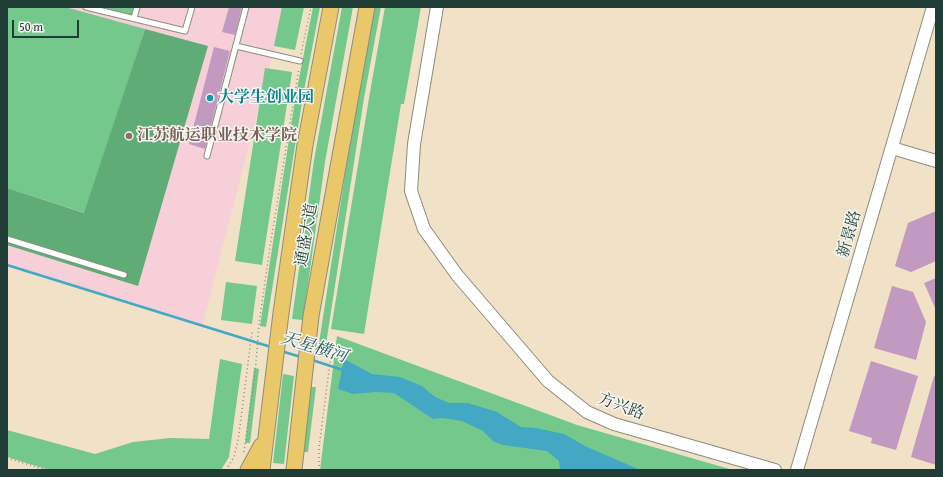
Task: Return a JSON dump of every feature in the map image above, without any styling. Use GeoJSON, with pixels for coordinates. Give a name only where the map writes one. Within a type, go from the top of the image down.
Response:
{"type":"FeatureCollection","features":[{"type":"Feature","properties":{"kind":"main road","name":"通盛大道"},"geometry":{"type":"LineString","coordinates":[[262,470],[278,330],[305,145],[331,7]]}},
{"type":"Feature","properties":{"kind":"main road","name":"通盛大道"},"geometry":{"type":"LineString","coordinates":[[294,470],[312,309],[367,7]]}},
{"type":"Feature","properties":{"kind":"main road"},"geometry":{"type":"LineString","coordinates":[[246,464],[266,434]]}},
{"type":"Feature","properties":{"kind":"street","name":"方兴路"},"geometry":{"type":"LineString","coordinates":[[437,7],[414,144],[411,191],[424,229],[457,275],[548,381],[587,412],[614,424],[775,470]]}},
{"type":"Feature","properties":{"kind":"street","name":"新景路"},"geometry":{"type":"LineString","coordinates":[[797,470],[933,7]]}},
{"type":"Feature","properties":{"kind":"street"},"geometry":{"type":"LineString","coordinates":[[892,148],[936,161]]}},
{"type":"Feature","properties":{"kind":"lane"},"geometry":{"type":"LineString","coordinates":[[86,7],[185,31],[192,7]]}},
{"type":"Feature","properties":{"kind":"lane"},"geometry":{"type":"LineString","coordinates":[[134,18],[137,7]]}},
{"type":"Feature","properties":{"kind":"lane"},"geometry":{"type":"LineString","coordinates":[[207,156],[246,7]]}},
{"type":"Feature","properties":{"kind":"lane"},"geometry":{"type":"LineString","coordinates":[[236,46],[300,61]]}},
{"type":"Feature","properties":{"kind":"lane"},"geometry":{"type":"LineString","coordinates":[[7,239],[124,275]]}},
{"type":"Feature","properties":{"kind":"path"},"geometry":{"type":"LineString","coordinates":[[246,464],[259,324],[293,97],[311,7]]}},
{"type":"Feature","properties":{"kind":"path"},"geometry":{"type":"LineString","coordinates":[[226,470],[234,457],[238,441],[252,332]]}},
{"type":"Feature","properties":{"kind":"path"},"geometry":{"type":"LineString","coordinates":[[319,470],[319,447],[331,355]]}},
{"type":"Feature","properties":{"kind":"path"},"geometry":{"type":"LineString","coordinates":[[7,458],[46,470]]}},
{"type":"Feature","properties":{"kind":"shaded area","name":"江苏航运职业技术学院"},"geometry":{"type":"Polygon","coordinates":[[[7,7],[285,7],[202,326],[7,265],[7,7]]]}},
{"type":"Feature","properties":{"kind":"green space"},"geometry":{"type":"Polygon","coordinates":[[[7,7],[65,7],[145,29],[85,213],[7,188],[7,7]]]}},
{"type":"Feature","properties":{"kind":"green space"},"geometry":{"type":"Polygon","coordinates":[[[100,7],[135,7],[133,15],[100,7]]]}},
{"type":"Feature","properties":{"kind":"green space"},"geometry":{"type":"Polygon","coordinates":[[[282,7],[304,7],[295,50],[274,46],[282,7]]]}},
{"type":"Feature","properties":{"kind":"green space"},"geometry":{"type":"Polygon","coordinates":[[[313,7],[320,7],[303,96],[266,327],[260,326],[296,94],[313,7]]]}},
{"type":"Feature","properties":{"kind":"green space"},"geometry":{"type":"Polygon","coordinates":[[[342,7],[353,7],[325,162],[303,320],[292,319],[314,160],[342,7]]]}},
{"type":"Feature","properties":{"kind":"green space"},"geometry":{"type":"Polygon","coordinates":[[[374,7],[381,7],[364,98],[326,344],[319,343],[357,97],[374,7]]]}},
{"type":"Feature","properties":{"kind":"green space"},"geometry":{"type":"Polygon","coordinates":[[[385,7],[421,7],[404,104],[401,104],[364,334],[331,329],[385,7]]]}},
{"type":"Feature","properties":{"kind":"green space"},"geometry":{"type":"Polygon","coordinates":[[[145,29],[208,46],[138,286],[7,245],[7,188],[84,213],[145,29]]]}},
{"type":"Feature","properties":{"kind":"green space"},"geometry":{"type":"Polygon","coordinates":[[[265,68],[292,72],[262,265],[235,261],[265,68]]]}},
{"type":"Feature","properties":{"kind":"green space"},"geometry":{"type":"Polygon","coordinates":[[[226,282],[257,286],[252,324],[221,320],[226,282]]]}},
{"type":"Feature","properties":{"kind":"green space"},"geometry":{"type":"Polygon","coordinates":[[[337,336],[577,425],[733,470],[320,470],[337,336]]]}},
{"type":"Feature","properties":{"kind":"green space"},"geometry":{"type":"Polygon","coordinates":[[[220,359],[242,364],[229,457],[221,470],[49,470],[7,457],[7,430],[95,454],[133,442],[170,438],[209,439],[220,359]]]}},
{"type":"Feature","properties":{"kind":"green space"},"geometry":{"type":"Polygon","coordinates":[[[254,368],[259,369],[250,443],[245,443],[254,368]]]}},
{"type":"Feature","properties":{"kind":"green space"},"geometry":{"type":"Polygon","coordinates":[[[283,374],[294,376],[284,464],[273,463],[283,374]]]}},
{"type":"Feature","properties":{"kind":"green space"},"geometry":{"type":"Polygon","coordinates":[[[310,387],[316,387],[308,452],[303,452],[310,387]]]}},
{"type":"Feature","properties":{"kind":"water"},"geometry":{"type":"Polygon","coordinates":[[[344,359],[372,374],[400,377],[422,386],[435,397],[449,403],[468,403],[497,412],[521,427],[536,428],[564,434],[585,446],[640,470],[560,470],[559,461],[547,451],[503,445],[494,442],[483,431],[462,421],[443,418],[433,419],[394,393],[376,392],[353,394],[338,389],[344,359]]]}},
{"type":"Feature","properties":{"kind":"building"},"geometry":{"type":"Polygon","coordinates":[[[229,7],[242,7],[235,35],[222,32],[229,7]]]}},
{"type":"Feature","properties":{"kind":"building","name":"大学生创业园"},"geometry":{"type":"Polygon","coordinates":[[[214,47],[230,51],[205,149],[189,144],[214,47]]]}},
{"type":"Feature","properties":{"kind":"building"},"geometry":{"type":"Polygon","coordinates":[[[936,211],[936,261],[911,272],[895,266],[908,223],[936,211]]]}},
{"type":"Feature","properties":{"kind":"building"},"geometry":{"type":"Polygon","coordinates":[[[936,278],[936,310],[924,283],[936,278]]]}},
{"type":"Feature","properties":{"kind":"building"},"geometry":{"type":"Polygon","coordinates":[[[892,286],[913,292],[926,322],[916,360],[874,348],[892,286]]]}},
{"type":"Feature","properties":{"kind":"building"},"geometry":{"type":"Polygon","coordinates":[[[871,361],[918,376],[896,450],[871,443],[872,438],[849,431],[871,361]]]}},
{"type":"Feature","properties":{"kind":"building"},"geometry":{"type":"Polygon","coordinates":[[[934,376],[936,377],[936,465],[911,457],[934,376]]]}},
{"type":"Feature","properties":{"kind":"waterway","name":"天星横河"},"geometry":{"type":"LineString","coordinates":[[7,265],[271,347]]}},
{"type":"Feature","properties":{"kind":"waterway","name":"天星横河"},"geometry":{"type":"LineString","coordinates":[[281,351],[301,357]]}},
{"type":"Feature","properties":{"kind":"waterway","name":"天星横河"},"geometry":{"type":"LineString","coordinates":[[312,360],[343,370]]}},
{"type":"Feature","properties":{"kind":"place","name":"大学生创业园"},"geometry":{"type":"Point","coordinates":[210,98]}},
{"type":"Feature","properties":{"kind":"place","name":"江苏航运职业技术学院"},"geometry":{"type":"Point","coordinates":[129,136]}}]}
